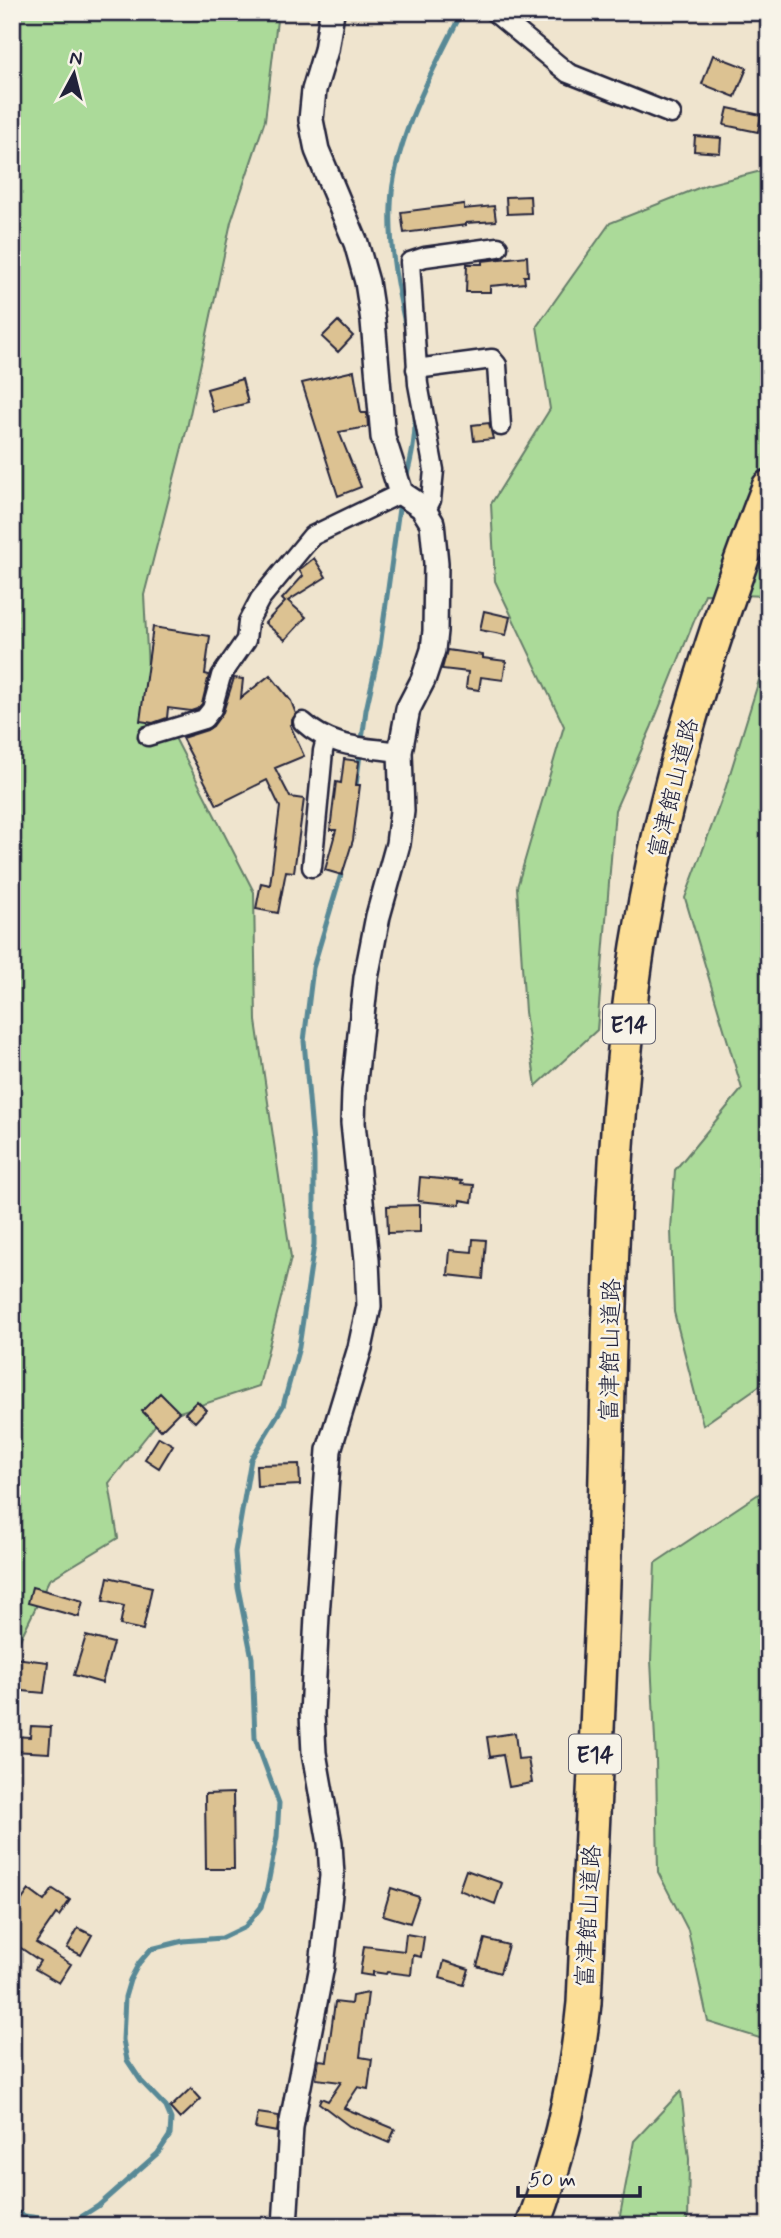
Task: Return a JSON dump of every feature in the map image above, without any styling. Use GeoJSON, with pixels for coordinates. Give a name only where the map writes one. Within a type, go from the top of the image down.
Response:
{"type":"FeatureCollection","features":[{"type":"Feature","properties":{"kind":"highway","name":"富津館山道路"},"geometry":{"type":"LineString","coordinates":[[533,2226],[568,2112],[584,2003],[604,1580],[614,1212],[624,1064],[632,1000],[646,902],[678,760],[709,654],[769,487]]}},
{"type":"Feature","properties":{"kind":"street"},"geometry":{"type":"LineString","coordinates":[[285,2226],[291,2127],[322,1966],[332,1876],[330,1843],[314,1753],[312,1714],[329,1450],[360,1348],[369,1306],[353,1122],[354,1091],[366,978],[378,916],[398,844],[402,811],[400,752],[408,709],[423,680],[433,650],[436,563],[432,523],[422,507],[401,493],[383,437],[367,282],[356,243],[317,150],[311,120],[314,90],[326,50],[332,12]]}},
{"type":"Feature","properties":{"kind":"street"},"geometry":{"type":"LineString","coordinates":[[494,12],[568,73],[671,114]]}},
{"type":"Feature","properties":{"kind":"street"},"geometry":{"type":"LineString","coordinates":[[425,512],[431,500],[434,470],[416,369],[410,262],[425,257],[498,247]]}},
{"type":"Feature","properties":{"kind":"street"},"geometry":{"type":"LineString","coordinates":[[416,369],[492,359],[497,365],[501,426]]}},
{"type":"Feature","properties":{"kind":"street"},"geometry":{"type":"LineString","coordinates":[[148,736],[204,719],[212,709],[220,676],[246,640],[248,622],[260,599],[312,536],[401,493]]}},
{"type":"Feature","properties":{"kind":"street"},"geometry":{"type":"LineString","coordinates":[[303,722],[315,733],[333,742],[400,752]]}},
{"type":"Feature","properties":{"kind":"street"},"geometry":{"type":"LineString","coordinates":[[312,867],[326,739]]}},
{"type":"Feature","properties":{"kind":"green space"},"geometry":{"type":"Polygon","coordinates":[[[12,12],[278,12],[265,120],[231,222],[187,428],[144,595],[149,687],[254,892],[256,1021],[291,1258],[259,1386],[161,1418],[109,1483],[118,1538],[49,1580],[12,1656],[12,12]]]}},
{"type":"Feature","properties":{"kind":"green space"},"geometry":{"type":"Polygon","coordinates":[[[769,169],[769,596],[705,594],[615,810],[597,1030],[536,1086],[525,1012],[517,887],[564,726],[495,581],[491,504],[550,409],[537,326],[610,223],[706,185],[769,169]]]}},
{"type":"Feature","properties":{"kind":"green space"},"geometry":{"type":"Polygon","coordinates":[[[769,648],[769,1379],[703,1425],[674,1312],[671,1230],[675,1170],[742,1089],[685,898],[724,793],[769,648]]]}},
{"type":"Feature","properties":{"kind":"green space"},"geometry":{"type":"Polygon","coordinates":[[[769,1487],[769,2041],[708,2022],[688,1930],[658,1872],[651,1660],[655,1563],[769,1487]]]}},
{"type":"Feature","properties":{"kind":"green space"},"geometry":{"type":"Polygon","coordinates":[[[681,2091],[689,2159],[688,2224],[759,2226],[618,2226],[634,2141],[681,2091]]]}},
{"type":"Feature","properties":{"kind":"building"},"geometry":{"type":"Polygon","coordinates":[[[713,55],[747,68],[735,97],[702,84],[713,55]]]}},
{"type":"Feature","properties":{"kind":"building"},"geometry":{"type":"Polygon","coordinates":[[[728,108],[761,115],[758,132],[724,125],[728,108]]]}},
{"type":"Feature","properties":{"kind":"building"},"geometry":{"type":"Polygon","coordinates":[[[695,136],[721,138],[720,153],[694,151],[695,136]]]}},
{"type":"Feature","properties":{"kind":"building"},"geometry":{"type":"Polygon","coordinates":[[[530,196],[531,213],[507,214],[506,197],[530,196]]]}},
{"type":"Feature","properties":{"kind":"building"},"geometry":{"type":"Polygon","coordinates":[[[464,204],[464,209],[494,206],[496,221],[404,233],[401,212],[464,204]]]}},
{"type":"Feature","properties":{"kind":"building"},"geometry":{"type":"Polygon","coordinates":[[[527,256],[528,276],[524,276],[525,283],[490,286],[490,292],[466,292],[467,264],[527,256]]]}},
{"type":"Feature","properties":{"kind":"building"},"geometry":{"type":"Polygon","coordinates":[[[338,321],[353,336],[338,352],[322,337],[338,321]]]}},
{"type":"Feature","properties":{"kind":"building"},"geometry":{"type":"Polygon","coordinates":[[[354,371],[361,413],[367,413],[368,427],[339,432],[361,487],[338,496],[302,383],[354,371]]]}},
{"type":"Feature","properties":{"kind":"building"},"geometry":{"type":"Polygon","coordinates":[[[242,379],[248,403],[213,412],[207,389],[242,379]]]}},
{"type":"Feature","properties":{"kind":"building"},"geometry":{"type":"Polygon","coordinates":[[[489,423],[493,439],[474,441],[472,425],[489,423]]]}},
{"type":"Feature","properties":{"kind":"building"},"geometry":{"type":"Polygon","coordinates":[[[314,558],[326,577],[288,601],[306,617],[285,640],[265,623],[285,602],[282,599],[303,576],[299,570],[314,558]]]}},
{"type":"Feature","properties":{"kind":"building"},"geometry":{"type":"Polygon","coordinates":[[[484,611],[510,617],[506,635],[480,630],[484,611]]]}},
{"type":"Feature","properties":{"kind":"building"},"geometry":{"type":"Polygon","coordinates":[[[153,627],[210,636],[205,674],[209,675],[202,704],[191,711],[168,708],[167,718],[153,723],[140,721],[153,627]]]}},
{"type":"Feature","properties":{"kind":"building"},"geometry":{"type":"Polygon","coordinates":[[[447,650],[506,661],[503,680],[481,677],[479,690],[466,688],[468,672],[442,669],[447,650]]]}},
{"type":"Feature","properties":{"kind":"building"},"geometry":{"type":"Polygon","coordinates":[[[270,675],[291,701],[296,714],[290,725],[304,756],[275,768],[290,797],[304,799],[294,872],[286,871],[278,913],[256,909],[261,883],[270,885],[280,807],[267,780],[217,805],[182,738],[213,726],[223,712],[234,678],[243,679],[241,698],[270,675]]]}},
{"type":"Feature","properties":{"kind":"building"},"geometry":{"type":"Polygon","coordinates":[[[344,759],[359,761],[356,785],[360,785],[353,840],[342,875],[325,870],[336,830],[330,830],[336,782],[341,783],[344,759]]]}},
{"type":"Feature","properties":{"kind":"building"},"geometry":{"type":"Polygon","coordinates":[[[420,1177],[462,1181],[461,1184],[474,1185],[472,1202],[460,1200],[460,1205],[418,1201],[420,1177]]]}},
{"type":"Feature","properties":{"kind":"building"},"geometry":{"type":"Polygon","coordinates":[[[420,1205],[420,1232],[388,1233],[387,1206],[420,1205]]]}},
{"type":"Feature","properties":{"kind":"building"},"geometry":{"type":"Polygon","coordinates":[[[473,1239],[486,1240],[483,1279],[448,1275],[450,1250],[472,1252],[473,1239]]]}},
{"type":"Feature","properties":{"kind":"building"},"geometry":{"type":"Polygon","coordinates":[[[160,1393],[179,1412],[161,1430],[142,1411],[160,1393]]]}},
{"type":"Feature","properties":{"kind":"building"},"geometry":{"type":"Polygon","coordinates":[[[197,1401],[206,1410],[195,1422],[185,1413],[197,1401]]]}},
{"type":"Feature","properties":{"kind":"building"},"geometry":{"type":"Polygon","coordinates":[[[159,1437],[173,1445],[159,1468],[145,1459],[159,1437]]]}},
{"type":"Feature","properties":{"kind":"building"},"geometry":{"type":"Polygon","coordinates":[[[299,1464],[300,1485],[257,1487],[256,1465],[299,1464]]]}},
{"type":"Feature","properties":{"kind":"building"},"geometry":{"type":"Polygon","coordinates":[[[108,1577],[152,1587],[143,1630],[120,1625],[124,1606],[103,1601],[108,1577]]]}},
{"type":"Feature","properties":{"kind":"building"},"geometry":{"type":"Polygon","coordinates":[[[32,1587],[83,1601],[79,1617],[28,1603],[32,1587]]]}},
{"type":"Feature","properties":{"kind":"building"},"geometry":{"type":"Polygon","coordinates":[[[86,1636],[113,1643],[102,1683],[74,1675],[86,1636]]]}},
{"type":"Feature","properties":{"kind":"building"},"geometry":{"type":"Polygon","coordinates":[[[14,1658],[48,1662],[44,1693],[12,1690],[14,1658]]]}},
{"type":"Feature","properties":{"kind":"building"},"geometry":{"type":"Polygon","coordinates":[[[31,1726],[51,1727],[49,1753],[12,1751],[12,1736],[30,1737],[31,1726]]]}},
{"type":"Feature","properties":{"kind":"building"},"geometry":{"type":"Polygon","coordinates":[[[515,1733],[518,1759],[528,1758],[532,1783],[509,1787],[503,1755],[490,1757],[487,1737],[515,1733]]]}},
{"type":"Feature","properties":{"kind":"building"},"geometry":{"type":"Polygon","coordinates":[[[233,1793],[234,1869],[206,1869],[205,1794],[233,1793]]]}},
{"type":"Feature","properties":{"kind":"building"},"geometry":{"type":"Polygon","coordinates":[[[466,1870],[502,1883],[495,1904],[459,1890],[466,1870]]]}},
{"type":"Feature","properties":{"kind":"building"},"geometry":{"type":"Polygon","coordinates":[[[391,1888],[419,1897],[410,1923],[383,1915],[391,1888]]]}},
{"type":"Feature","properties":{"kind":"building"},"geometry":{"type":"Polygon","coordinates":[[[53,1889],[70,1900],[59,1916],[56,1914],[36,1943],[71,1964],[59,1983],[35,1969],[40,1961],[12,1942],[12,1914],[29,1890],[44,1901],[53,1889]]]}},
{"type":"Feature","properties":{"kind":"building"},"geometry":{"type":"Polygon","coordinates":[[[78,1928],[92,1935],[81,1955],[67,1948],[78,1928]]]}},
{"type":"Feature","properties":{"kind":"building"},"geometry":{"type":"Polygon","coordinates":[[[406,1934],[424,1937],[421,1957],[413,1955],[411,1975],[387,1972],[373,1972],[373,1976],[360,1974],[364,1946],[404,1951],[406,1934]]]}},
{"type":"Feature","properties":{"kind":"building"},"geometry":{"type":"Polygon","coordinates":[[[485,1939],[508,1945],[500,1973],[477,1966],[485,1939]]]}},
{"type":"Feature","properties":{"kind":"building"},"geometry":{"type":"Polygon","coordinates":[[[444,1961],[469,1969],[464,1985],[440,1978],[444,1961]]]}},
{"type":"Feature","properties":{"kind":"building"},"geometry":{"type":"Polygon","coordinates":[[[368,1993],[360,2057],[372,2059],[368,2089],[358,2087],[344,2108],[395,2129],[389,2143],[349,2126],[319,2103],[321,2098],[328,2101],[341,2082],[316,2079],[319,2060],[327,2061],[335,2002],[351,2004],[352,1996],[368,1993]]]}},
{"type":"Feature","properties":{"kind":"building"},"geometry":{"type":"Polygon","coordinates":[[[191,2088],[201,2099],[180,2119],[170,2108],[191,2088]]]}},
{"type":"Feature","properties":{"kind":"building"},"geometry":{"type":"Polygon","coordinates":[[[258,2113],[279,2116],[277,2132],[255,2128],[258,2113]]]}},
{"type":"Feature","properties":{"kind":"waterway"},"geometry":{"type":"LineString","coordinates":[[407,333],[393,254],[393,181],[416,106],[462,12]]}},
{"type":"Feature","properties":{"kind":"waterway"},"geometry":{"type":"LineString","coordinates":[[405,482],[413,447],[415,412]]}},
{"type":"Feature","properties":{"kind":"waterway"},"geometry":{"type":"LineString","coordinates":[[355,792],[366,710],[380,647],[400,501]]}},
{"type":"Feature","properties":{"kind":"waterway"},"geometry":{"type":"LineString","coordinates":[[12,2210],[25,2216],[61,2221],[76,2220],[98,2206],[158,2153],[170,2135],[171,2119],[166,2107],[141,2081],[127,2060],[123,2040],[125,1997],[130,1980],[151,1949],[183,1941],[222,1938],[245,1927],[261,1907],[267,1889],[277,1837],[279,1803],[255,1738],[252,1658],[238,1588],[235,1552],[251,1459],[283,1406],[299,1347],[314,1245],[314,1156],[304,1041],[313,968],[342,871]]}}]}
